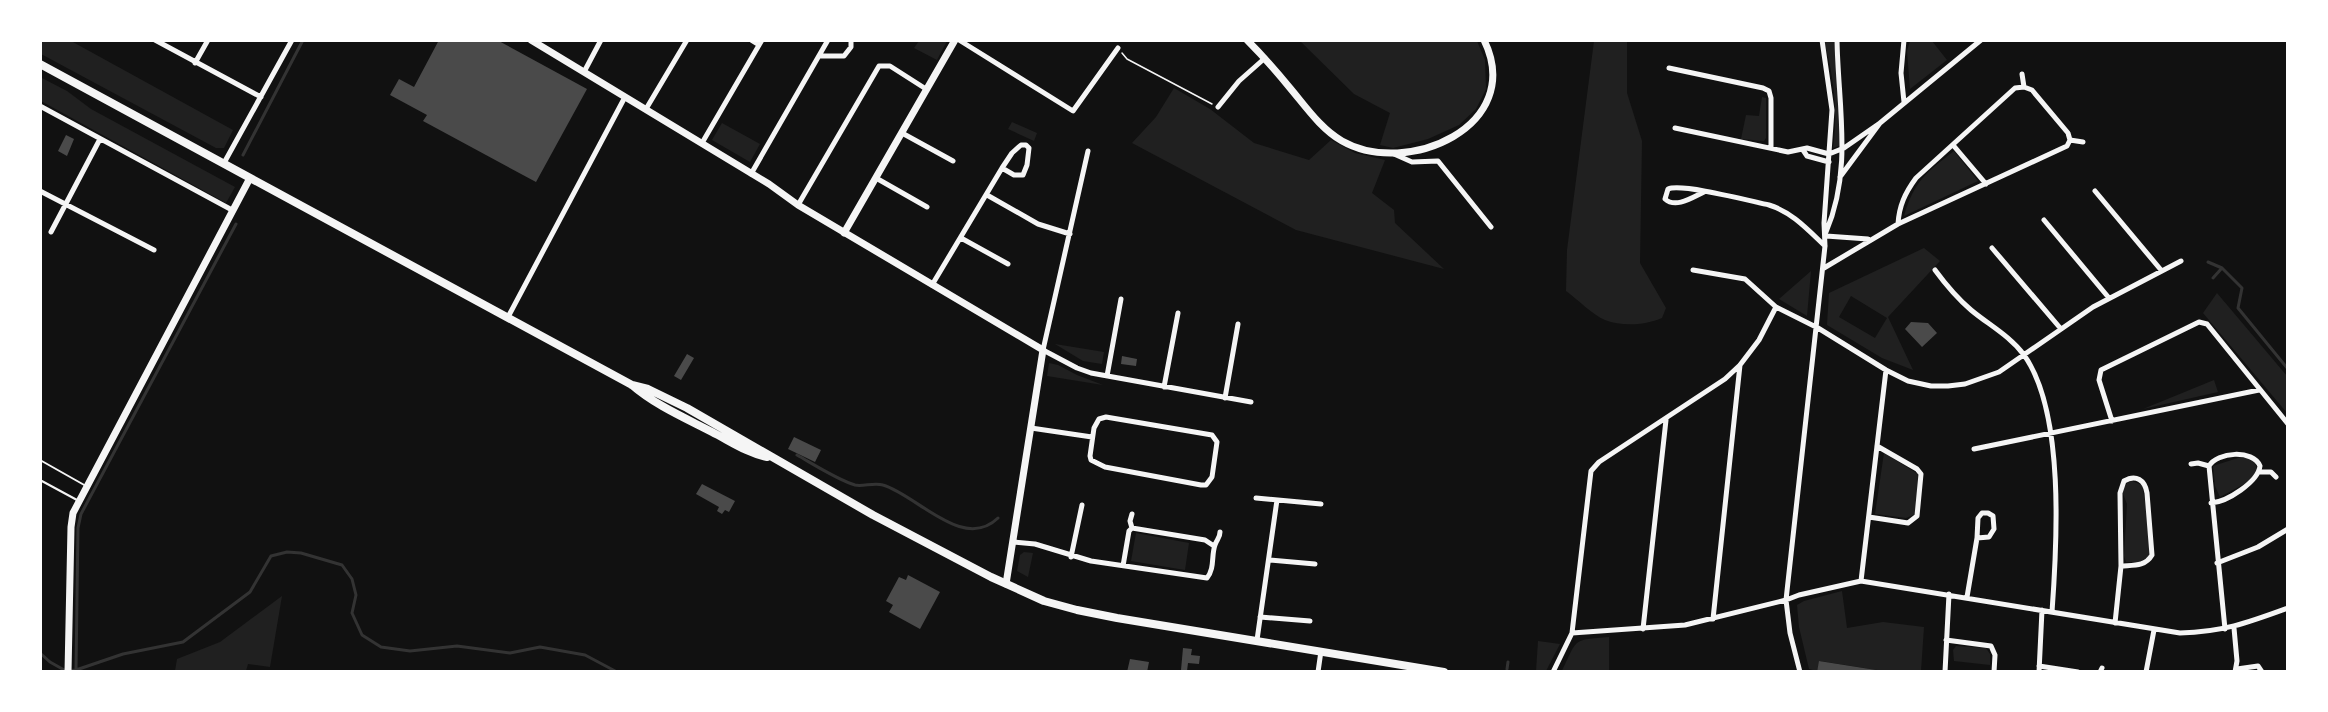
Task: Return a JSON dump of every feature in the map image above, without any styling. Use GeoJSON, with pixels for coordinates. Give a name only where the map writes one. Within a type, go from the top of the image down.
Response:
{"type":"FeatureCollection","features":[{"type":"Feature","properties":{"kind":"main road"},"geometry":{"type":"LineString","coordinates":[[40,64],[632,385],[648,389],[687,408],[757,447],[770,458],[873,515],[1006,584],[1044,601],[1077,610],[1444,672]]}},
{"type":"Feature","properties":{"kind":"street"},"geometry":{"type":"LineString","coordinates":[[156,40],[261,97]]}},
{"type":"Feature","properties":{"kind":"street"},"geometry":{"type":"LineString","coordinates":[[195,63],[207,40]]}},
{"type":"Feature","properties":{"kind":"street"},"geometry":{"type":"LineString","coordinates":[[224,163],[292,40]]}},
{"type":"Feature","properties":{"kind":"street"},"geometry":{"type":"LineString","coordinates":[[531,40],[702,143],[844,233],[1077,368],[1107,376],[1251,402]]}},
{"type":"Feature","properties":{"kind":"street"},"geometry":{"type":"LineString","coordinates":[[584,72],[601,40]]}},
{"type":"Feature","properties":{"kind":"street"},"geometry":{"type":"LineString","coordinates":[[646,109],[687,40]]}},
{"type":"Feature","properties":{"kind":"street"},"geometry":{"type":"LineString","coordinates":[[702,143],[760,43],[751,40]]}},
{"type":"Feature","properties":{"kind":"street"},"geometry":{"type":"LineString","coordinates":[[752,174],[828,40]]}},
{"type":"Feature","properties":{"kind":"street"},"geometry":{"type":"LineString","coordinates":[[820,56],[844,56],[850,51],[851,40]]}},
{"type":"Feature","properties":{"kind":"street"},"geometry":{"type":"LineString","coordinates":[[844,233],[926,89],[957,40],[1073,111],[1118,48]]}},
{"type":"Feature","properties":{"kind":"street"},"geometry":{"type":"LineString","coordinates":[[1247,40],[1330,132],[1355,147],[1394,154],[1412,162],[1438,161],[1491,227]]}},
{"type":"Feature","properties":{"kind":"street"},"geometry":{"type":"LineString","coordinates":[[1394,154],[1440,143],[1479,116],[1491,96],[1494,77],[1492,58],[1484,40]]}},
{"type":"Feature","properties":{"kind":"street"},"geometry":{"type":"LineString","coordinates":[[1904,40],[1900,73],[1904,102]]}},
{"type":"Feature","properties":{"kind":"street"},"geometry":{"type":"LineString","coordinates":[[1675,128],[1788,152],[1807,148],[1829,154],[1844,148],[1880,123],[1981,40]]}},
{"type":"Feature","properties":{"kind":"street"},"geometry":{"type":"LineString","coordinates":[[1800,672],[1790,633],[1786,600],[1826,246],[1824,223],[1832,110],[1820,41]]}},
{"type":"Feature","properties":{"kind":"street"},"geometry":{"type":"LineString","coordinates":[[1826,235],[1834,207],[1844,148],[1837,41]]}},
{"type":"Feature","properties":{"kind":"street"},"geometry":{"type":"LineString","coordinates":[[1218,107],[1239,81],[1265,58]]}},
{"type":"Feature","properties":{"kind":"street"},"geometry":{"type":"LineString","coordinates":[[798,205],[879,66],[890,66],[926,89]]}},
{"type":"Feature","properties":{"kind":"street"},"geometry":{"type":"LineString","coordinates":[[1669,68],[1769,91],[1771,96],[1771,148]]}},
{"type":"Feature","properties":{"kind":"street"},"geometry":{"type":"LineString","coordinates":[[2022,74],[2024,87]]}},
{"type":"Feature","properties":{"kind":"street"},"geometry":{"type":"LineString","coordinates":[[1824,268],[1898,224],[2067,146],[2070,141],[2068,134],[2032,90],[2024,87],[2015,88],[1916,178],[1905,194],[1898,224]]}},
{"type":"Feature","properties":{"kind":"street"},"geometry":{"type":"LineString","coordinates":[[508,317],[625,97]]}},
{"type":"Feature","properties":{"kind":"street"},"geometry":{"type":"LineString","coordinates":[[40,106],[232,210]]}},
{"type":"Feature","properties":{"kind":"street"},"geometry":{"type":"LineString","coordinates":[[1840,177],[1880,123]]}},
{"type":"Feature","properties":{"kind":"street"},"geometry":{"type":"LineString","coordinates":[[902,133],[953,161]]}},
{"type":"Feature","properties":{"kind":"street"},"geometry":{"type":"LineString","coordinates":[[51,232],[100,139]]}},
{"type":"Feature","properties":{"kind":"street"},"geometry":{"type":"LineString","coordinates":[[2070,141],[2083,141]]}},
{"type":"Feature","properties":{"kind":"street"},"geometry":{"type":"LineString","coordinates":[[932,285],[1002,168],[1017,147],[1024,144],[1029,147],[1027,165],[1023,175],[1014,175],[1002,168]]}},
{"type":"Feature","properties":{"kind":"street"},"geometry":{"type":"LineString","coordinates":[[1953,145],[1986,184]]}},
{"type":"Feature","properties":{"kind":"street"},"geometry":{"type":"LineString","coordinates":[[1803,150],[1807,156],[1829,162]]}},
{"type":"Feature","properties":{"kind":"street"},"geometry":{"type":"LineString","coordinates":[[1006,584],[1043,350],[1088,151]]}},
{"type":"Feature","properties":{"kind":"street"},"geometry":{"type":"LineString","coordinates":[[68,672],[71,527],[78,500],[250,178]]}},
{"type":"Feature","properties":{"kind":"street"},"geometry":{"type":"LineString","coordinates":[[876,178],[927,207]]}},
{"type":"Feature","properties":{"kind":"street"},"geometry":{"type":"LineString","coordinates":[[1704,192],[1676,203],[1665,199],[1666,192],[1671,187],[1704,192],[1779,208],[1826,246]]}},
{"type":"Feature","properties":{"kind":"street"},"geometry":{"type":"LineString","coordinates":[[40,191],[154,250]]}},
{"type":"Feature","properties":{"kind":"street"},"geometry":{"type":"LineString","coordinates":[[2095,191],[2162,270]]}},
{"type":"Feature","properties":{"kind":"street"},"geometry":{"type":"LineString","coordinates":[[987,195],[1038,224],[1070,234]]}},
{"type":"Feature","properties":{"kind":"street"},"geometry":{"type":"LineString","coordinates":[[1825,206],[1834,207]]}},
{"type":"Feature","properties":{"kind":"street"},"geometry":{"type":"LineString","coordinates":[[2044,220],[2109,298]]}},
{"type":"Feature","properties":{"kind":"street"},"geometry":{"type":"LineString","coordinates":[[1826,235],[1870,239]]}},
{"type":"Feature","properties":{"kind":"street"},"geometry":{"type":"LineString","coordinates":[[961,238],[1008,264]]}},
{"type":"Feature","properties":{"kind":"street"},"geometry":{"type":"LineString","coordinates":[[1992,248],[2061,329]]}},
{"type":"Feature","properties":{"kind":"street"},"geometry":{"type":"LineString","coordinates":[[1693,270],[1745,279],[1776,307],[1818,328],[1886,370],[1908,381],[1931,386],[1965,384],[1999,372],[2077,317],[2181,261]]}},
{"type":"Feature","properties":{"kind":"street"},"geometry":{"type":"LineString","coordinates":[[1935,270],[1951,291],[1972,311],[2015,344],[2032,369],[2042,396],[2050,433],[2054,472],[2056,531],[2052,612]]}},
{"type":"Feature","properties":{"kind":"street"},"geometry":{"type":"LineString","coordinates":[[1107,376],[1121,300]]}},
{"type":"Feature","properties":{"kind":"street"},"geometry":{"type":"LineString","coordinates":[[1553,672],[1572,633],[1591,471],[1599,462],[1704,395],[1740,365],[1759,340],[1776,307]]}},
{"type":"Feature","properties":{"kind":"street"},"geometry":{"type":"LineString","coordinates":[[1164,387],[1178,313]]}},
{"type":"Feature","properties":{"kind":"street"},"geometry":{"type":"LineString","coordinates":[[2112,422],[2099,380],[2101,370],[2193,323],[2203,322],[2288,424]]}},
{"type":"Feature","properties":{"kind":"street"},"geometry":{"type":"LineString","coordinates":[[1225,398],[1238,324]]}},
{"type":"Feature","properties":{"kind":"street"},"geometry":{"type":"LineString","coordinates":[[1713,619],[1740,365]]}},
{"type":"Feature","properties":{"kind":"street"},"geometry":{"type":"LineString","coordinates":[[1862,581],[1886,370]]}},
{"type":"Feature","properties":{"kind":"street"},"geometry":{"type":"LineString","coordinates":[[1974,449],[2259,390]]}},
{"type":"Feature","properties":{"kind":"street"},"geometry":{"type":"LineString","coordinates":[[1106,417],[1212,435],[1216,442],[1212,477],[1206,485],[1201,485],[1104,467],[1091,460],[1092,437],[1099,419],[1106,417]]}},
{"type":"Feature","properties":{"kind":"street"},"geometry":{"type":"LineString","coordinates":[[1643,629],[1666,420]]}},
{"type":"Feature","properties":{"kind":"street"},"geometry":{"type":"LineString","coordinates":[[1031,428],[1092,437]]}},
{"type":"Feature","properties":{"kind":"street"},"geometry":{"type":"LineString","coordinates":[[1869,517],[1908,523],[1917,516],[1921,474],[1917,469],[1877,446]]}},
{"type":"Feature","properties":{"kind":"street"},"geometry":{"type":"LineString","coordinates":[[2211,503],[2219,502],[2251,483],[2259,472],[2258,462],[2253,457],[2244,454],[2216,459],[2209,466],[2211,503],[2225,629]]}},
{"type":"Feature","properties":{"kind":"street"},"geometry":{"type":"LineString","coordinates":[[2191,464],[2209,466]]}},
{"type":"Feature","properties":{"kind":"street"},"geometry":{"type":"LineString","coordinates":[[2259,472],[2271,472],[2276,477]]}},
{"type":"Feature","properties":{"kind":"street"},"geometry":{"type":"LineString","coordinates":[[2115,623],[2121,566],[2122,486],[2127,479],[2139,479],[2146,485],[2152,555],[2142,564],[2121,566]]}},
{"type":"Feature","properties":{"kind":"street"},"geometry":{"type":"LineString","coordinates":[[1256,498],[1321,504]]}},
{"type":"Feature","properties":{"kind":"street"},"geometry":{"type":"LineString","coordinates":[[1257,640],[1277,500]]}},
{"type":"Feature","properties":{"kind":"street"},"geometry":{"type":"LineString","coordinates":[[1071,556],[1082,505]]}},
{"type":"Feature","properties":{"kind":"street"},"geometry":{"type":"LineString","coordinates":[[1132,514],[1130,521],[1132,528]]}},
{"type":"Feature","properties":{"kind":"street"},"geometry":{"type":"LineString","coordinates":[[1967,597],[1979,515],[1991,514],[1995,523],[1992,534],[1984,538],[1977,538]]}},
{"type":"Feature","properties":{"kind":"street"},"geometry":{"type":"LineString","coordinates":[[1123,566],[1129,531],[1132,528]]}},
{"type":"Feature","properties":{"kind":"street"},"geometry":{"type":"LineString","coordinates":[[1132,528],[1204,540],[1214,546]]}},
{"type":"Feature","properties":{"kind":"street"},"geometry":{"type":"LineString","coordinates":[[2217,563],[2258,547],[2288,529]]}},
{"type":"Feature","properties":{"kind":"street"},"geometry":{"type":"LineString","coordinates":[[1014,543],[1035,544],[1071,556],[1123,566],[1207,578],[1211,572],[1214,546],[1220,537],[1220,531]]}},
{"type":"Feature","properties":{"kind":"street"},"geometry":{"type":"LineString","coordinates":[[1269,560],[1316,564]]}},
{"type":"Feature","properties":{"kind":"street"},"geometry":{"type":"LineString","coordinates":[[1572,633],[1685,625],[1862,581],[2180,633],[2234,628],[2287,608]]}},
{"type":"Feature","properties":{"kind":"street"},"geometry":{"type":"LineString","coordinates":[[1945,672],[1949,594]]}},
{"type":"Feature","properties":{"kind":"street"},"geometry":{"type":"LineString","coordinates":[[2042,610],[2039,669],[2078,672]]}},
{"type":"Feature","properties":{"kind":"street"},"geometry":{"type":"LineString","coordinates":[[1260,617],[1310,621]]}},
{"type":"Feature","properties":{"kind":"street"},"geometry":{"type":"LineString","coordinates":[[2234,628],[2236,670],[2258,666],[2262,672]]}},
{"type":"Feature","properties":{"kind":"street"},"geometry":{"type":"LineString","coordinates":[[2146,672],[2154,630]]}},
{"type":"Feature","properties":{"kind":"street"},"geometry":{"type":"LineString","coordinates":[[1946,640],[1991,646],[1995,655],[1994,672]]}},
{"type":"Feature","properties":{"kind":"street"},"geometry":{"type":"LineString","coordinates":[[1318,672],[1321,651]]}},
{"type":"Feature","properties":{"kind":"lane"},"geometry":{"type":"LineString","coordinates":[[40,460],[86,486]]}},
{"type":"Feature","properties":{"kind":"lane"},"geometry":{"type":"LineString","coordinates":[[40,480],[78,500]]}},
{"type":"Feature","properties":{"kind":"path"},"geometry":{"type":"LineString","coordinates":[[1118,48],[1127,59],[1218,107]]}},
{"type":"Feature","properties":{"kind":"shaded area"},"geometry":{"type":"Polygon","coordinates":[[[947,40],[937,60],[914,48],[919,41],[947,40]]]}},
{"type":"Feature","properties":{"kind":"shaded area"},"geometry":{"type":"Polygon","coordinates":[[[40,41],[71,41],[233,130],[224,148],[216,148],[41,54],[40,41]]]}},
{"type":"Feature","properties":{"kind":"shaded area"},"geometry":{"type":"Polygon","coordinates":[[[1300,41],[1477,41],[1485,60],[1486,89],[1476,109],[1459,125],[1428,139],[1393,148],[1380,145],[1390,113],[1354,94],[1300,41]]]}},
{"type":"Feature","properties":{"kind":"shaded area"},"geometry":{"type":"Polygon","coordinates":[[[1594,41],[1627,41],[1627,93],[1642,141],[1640,263],[1666,308],[1662,318],[1641,324],[1619,324],[1600,318],[1566,291],[1567,250],[1594,41]]]}},
{"type":"Feature","properties":{"kind":"shaded area"},"geometry":{"type":"Polygon","coordinates":[[[1824,41],[1834,41],[1842,145],[1833,148],[1834,94],[1824,41]]]}},
{"type":"Feature","properties":{"kind":"shaded area"},"geometry":{"type":"Polygon","coordinates":[[[1910,41],[1932,41],[1947,60],[1910,89],[1907,51],[1910,41]]]}},
{"type":"Feature","properties":{"kind":"shaded area"},"geometry":{"type":"Polygon","coordinates":[[[40,77],[67,91],[91,109],[235,187],[226,203],[41,101],[40,77]]]}},
{"type":"Feature","properties":{"kind":"shaded area"},"geometry":{"type":"Polygon","coordinates":[[[1174,88],[1210,109],[1254,143],[1309,160],[1331,140],[1355,153],[1385,160],[1372,193],[1394,210],[1395,223],[1444,269],[1296,230],[1132,143],[1156,117],[1174,88]]]}},
{"type":"Feature","properties":{"kind":"shaded area"},"geometry":{"type":"Polygon","coordinates":[[[1762,97],[1766,98],[1766,138],[1764,141],[1741,139],[1746,115],[1759,116],[1762,97]]]}},
{"type":"Feature","properties":{"kind":"shaded area"},"geometry":{"type":"Polygon","coordinates":[[[1012,122],[1037,133],[1034,141],[1008,129],[1012,122]]]}},
{"type":"Feature","properties":{"kind":"shaded area"},"geometry":{"type":"Polygon","coordinates":[[[722,123],[760,144],[750,162],[712,140],[722,123]]]}},
{"type":"Feature","properties":{"kind":"shaded area"},"geometry":{"type":"Polygon","coordinates":[[[1954,151],[1978,181],[1904,216],[1912,194],[1923,178],[1954,151]]]}},
{"type":"Feature","properties":{"kind":"shaded area"},"geometry":{"type":"Polygon","coordinates":[[[1924,248],[1940,261],[1888,317],[1913,370],[1882,358],[1827,325],[1829,293],[1924,248]],[[1851,296],[1839,317],[1875,338],[1887,318],[1851,296]]]}},
{"type":"Feature","properties":{"kind":"shaded area"},"geometry":{"type":"Polygon","coordinates":[[[1811,271],[1807,316],[1779,299],[1811,271]]]}},
{"type":"Feature","properties":{"kind":"shaded area"},"geometry":{"type":"Polygon","coordinates":[[[2217,293],[2287,376],[2287,413],[2203,313],[2217,293]]]}},
{"type":"Feature","properties":{"kind":"shaded area"},"geometry":{"type":"Polygon","coordinates":[[[1055,344],[1104,352],[1102,364],[1083,361],[1055,344]]]}},
{"type":"Feature","properties":{"kind":"shaded area"},"geometry":{"type":"Polygon","coordinates":[[[1049,363],[1058,365],[1103,385],[1047,376],[1049,363]]]}},
{"type":"Feature","properties":{"kind":"shaded area"},"geometry":{"type":"Polygon","coordinates":[[[2214,380],[2218,392],[2143,409],[2214,380]]]}},
{"type":"Feature","properties":{"kind":"shaded area"},"geometry":{"type":"Polygon","coordinates":[[[1884,453],[1918,474],[1916,514],[1906,518],[1875,514],[1884,453]]]}},
{"type":"Feature","properties":{"kind":"shaded area"},"geometry":{"type":"Polygon","coordinates":[[[2241,457],[2252,461],[2257,471],[2248,482],[2220,497],[2215,486],[2213,466],[2241,457]]]}},
{"type":"Feature","properties":{"kind":"shaded area"},"geometry":{"type":"Polygon","coordinates":[[[2132,481],[2142,485],[2150,556],[2139,562],[2126,562],[2124,556],[2127,504],[2122,491],[2127,483],[2132,481]]]}},
{"type":"Feature","properties":{"kind":"shaded area"},"geometry":{"type":"Polygon","coordinates":[[[1136,533],[1189,543],[1185,570],[1131,561],[1136,533]]]}},
{"type":"Feature","properties":{"kind":"shaded area"},"geometry":{"type":"Polygon","coordinates":[[[1024,552],[1033,553],[1028,577],[1017,571],[1020,555],[1024,552]]]}},
{"type":"Feature","properties":{"kind":"shaded area"},"geometry":{"type":"Polygon","coordinates":[[[1842,591],[1847,628],[1883,622],[1924,627],[1921,671],[1883,671],[1820,661],[1817,671],[1809,669],[1799,627],[1797,605],[1842,591]]]}},
{"type":"Feature","properties":{"kind":"shaded area"},"geometry":{"type":"Polygon","coordinates":[[[282,596],[270,667],[248,664],[246,671],[175,671],[177,659],[220,642],[282,596]]]}},
{"type":"Feature","properties":{"kind":"shaded area"},"geometry":{"type":"Polygon","coordinates":[[[1609,637],[1609,671],[1562,671],[1574,647],[1582,640],[1609,637]]]}},
{"type":"Feature","properties":{"kind":"shaded area"},"geometry":{"type":"Polygon","coordinates":[[[1538,641],[1560,644],[1546,671],[1536,671],[1538,641]]]}},
{"type":"Feature","properties":{"kind":"shaded area"},"geometry":{"type":"Polygon","coordinates":[[[1956,646],[1986,648],[1990,654],[1990,665],[1954,661],[1953,650],[1956,646]]]}},
{"type":"Feature","properties":{"kind":"building"},"geometry":{"type":"Polygon","coordinates":[[[439,40],[497,40],[587,89],[536,182],[423,121],[427,115],[390,95],[399,79],[414,87],[439,40]]]}},
{"type":"Feature","properties":{"kind":"building"},"geometry":{"type":"Polygon","coordinates":[[[66,135],[74,139],[67,156],[58,151],[66,135]]]}},
{"type":"Feature","properties":{"kind":"building"},"geometry":{"type":"Polygon","coordinates":[[[1911,322],[1928,323],[1937,333],[1922,347],[1905,329],[1911,322]]]}},
{"type":"Feature","properties":{"kind":"building"},"geometry":{"type":"Polygon","coordinates":[[[687,354],[694,358],[681,380],[674,376],[687,354]]]}},
{"type":"Feature","properties":{"kind":"building"},"geometry":{"type":"Polygon","coordinates":[[[1122,356],[1137,359],[1136,366],[1121,364],[1122,356]]]}},
{"type":"Feature","properties":{"kind":"building"},"geometry":{"type":"Polygon","coordinates":[[[794,437],[821,450],[815,462],[788,449],[794,437]]]}},
{"type":"Feature","properties":{"kind":"building"},"geometry":{"type":"Polygon","coordinates":[[[702,484],[735,501],[729,512],[725,510],[722,514],[717,511],[719,507],[696,494],[702,484]]]}},
{"type":"Feature","properties":{"kind":"building"},"geometry":{"type":"Polygon","coordinates":[[[908,575],[940,592],[920,629],[889,612],[893,605],[886,601],[899,577],[906,580],[908,575]]]}},
{"type":"Feature","properties":{"kind":"building"},"geometry":{"type":"Polygon","coordinates":[[[1183,648],[1192,649],[1191,655],[1200,656],[1199,664],[1188,663],[1187,671],[1181,670],[1183,648]]]}},
{"type":"Feature","properties":{"kind":"building"},"geometry":{"type":"Polygon","coordinates":[[[1130,659],[1149,662],[1147,672],[1127,672],[1130,659]]]}},
{"type":"Feature","properties":{"kind":"building"},"geometry":{"type":"Polygon","coordinates":[[[1819,661],[1876,670],[1876,672],[1817,672],[1819,661]]]}},
{"type":"Feature","properties":{"kind":"waterway"},"geometry":{"type":"LineString","coordinates":[[243,155],[303,40]]}},
{"type":"Feature","properties":{"kind":"waterway"},"geometry":{"type":"LineString","coordinates":[[76,669],[78,528],[81,514],[236,224]]}},
{"type":"Feature","properties":{"kind":"waterway"},"geometry":{"type":"LineString","coordinates":[[2208,262],[2222,268]]}},
{"type":"Feature","properties":{"kind":"waterway"},"geometry":{"type":"LineString","coordinates":[[2213,278],[2222,268],[2242,288],[2238,308],[2288,369]]}},
{"type":"Feature","properties":{"kind":"waterway"},"geometry":{"type":"LineString","coordinates":[[797,455],[848,483],[883,485],[955,525],[970,529],[984,527],[998,518]]}},
{"type":"Feature","properties":{"kind":"waterway"},"geometry":{"type":"LineString","coordinates":[[40,653],[66,671],[76,670],[123,654],[183,642],[250,592],[271,556],[287,552],[301,553],[342,565],[352,579],[356,595],[352,613],[362,635],[381,647],[410,651],[457,646],[510,653],[540,647],[585,655],[617,672]]}},
{"type":"Feature","properties":{"kind":"waterway"},"geometry":{"type":"LineString","coordinates":[[1507,669],[1508,662]]}}]}
